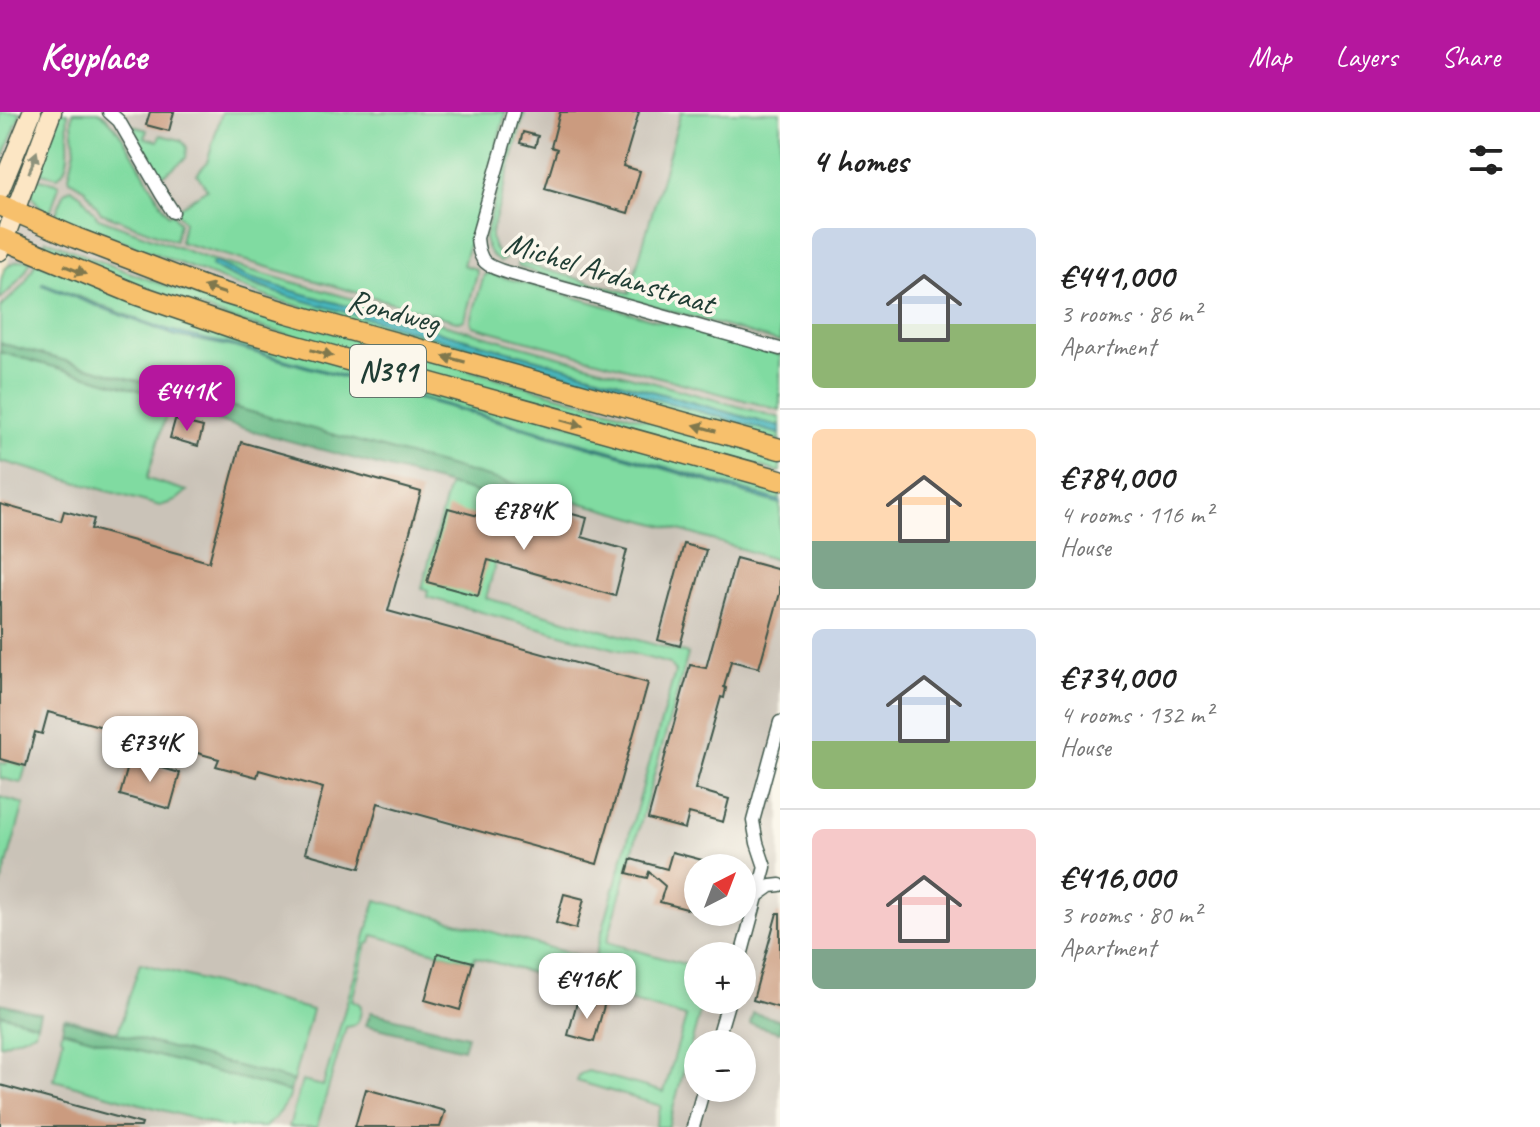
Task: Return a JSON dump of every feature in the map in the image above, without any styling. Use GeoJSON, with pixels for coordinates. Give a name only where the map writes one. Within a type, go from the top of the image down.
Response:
{"type":"FeatureCollection","features":[{"type":"Feature","properties":{"kind":"main road","name":"Rondweg"},"geometry":{"type":"LineString","coordinates":[[7,208],[204,287],[780,449]]}},
{"type":"Feature","properties":{"kind":"main road","name":"Rondweg"},"geometry":{"type":"LineString","coordinates":[[1,243],[243,331],[780,480]]}},
{"type":"Feature","properties":{"kind":"street"},"geometry":{"type":"LineString","coordinates":[[0,190],[32,112]]}},
{"type":"Feature","properties":{"kind":"street"},"geometry":{"type":"LineString","coordinates":[[1,243],[7,208],[52,112]]}},
{"type":"Feature","properties":{"kind":"street"},"geometry":{"type":"LineString","coordinates":[[109,112],[119,121],[173,212]]}},
{"type":"Feature","properties":{"kind":"street","name":"Michel Ardanstraat"},"geometry":{"type":"LineString","coordinates":[[513,112],[477,238],[478,252],[486,264],[780,349]]}},
{"type":"Feature","properties":{"kind":"street"},"geometry":{"type":"LineString","coordinates":[[745,942],[765,867],[753,821],[780,722]]}},
{"type":"Feature","properties":{"kind":"street"},"geometry":{"type":"LineString","coordinates":[[757,896],[771,886],[780,885]]}},
{"type":"Feature","properties":{"kind":"street"},"geometry":{"type":"LineString","coordinates":[[693,1127],[700,1102]]}},
{"type":"Feature","properties":{"kind":"shaded area"},"geometry":{"type":"Polygon","coordinates":[[[0,112],[780,112],[780,1127],[0,1127],[0,290],[34,175],[0,158],[0,112]]]}},
{"type":"Feature","properties":{"kind":"green space"},"geometry":{"type":"Polygon","coordinates":[[[0,112],[21,112],[4,156],[0,154],[0,112]]]}},
{"type":"Feature","properties":{"kind":"green space"},"geometry":{"type":"Polygon","coordinates":[[[57,112],[68,112],[68,156],[58,177],[33,171],[57,112]]]}},
{"type":"Feature","properties":{"kind":"green space"},"geometry":{"type":"Polygon","coordinates":[[[73,112],[98,112],[116,128],[162,205],[179,223],[175,241],[101,213],[85,189],[70,180],[75,150],[73,112]]]}},
{"type":"Feature","properties":{"kind":"green space"},"geometry":{"type":"Polygon","coordinates":[[[222,112],[506,112],[463,265],[476,269],[477,274],[465,319],[460,322],[180,242],[184,222],[175,210],[207,189],[197,174],[207,162],[222,112]]]}},
{"type":"Feature","properties":{"kind":"green space"},"geometry":{"type":"Polygon","coordinates":[[[519,112],[525,112],[491,234],[494,249],[506,258],[500,262],[489,251],[485,237],[519,112]]]}},
{"type":"Feature","properties":{"kind":"green space"},"geometry":{"type":"Polygon","coordinates":[[[681,112],[780,112],[780,342],[518,266],[518,262],[629,293],[681,112]]]}},
{"type":"Feature","properties":{"kind":"green space"},"geometry":{"type":"Polygon","coordinates":[[[133,126],[147,130],[145,138],[158,141],[160,135],[181,140],[187,147],[186,158],[165,174],[154,171],[133,126]]]}},
{"type":"Feature","properties":{"kind":"green space"},"geometry":{"type":"Polygon","coordinates":[[[32,177],[59,186],[50,213],[34,198],[32,177]]]}},
{"type":"Feature","properties":{"kind":"green space"},"geometry":{"type":"Polygon","coordinates":[[[71,188],[81,195],[98,218],[206,258],[780,418],[780,427],[293,291],[247,277],[215,262],[212,264],[228,275],[261,288],[780,434],[780,441],[270,298],[55,215],[65,192],[71,188]]]}},
{"type":"Feature","properties":{"kind":"green space"},"geometry":{"type":"Polygon","coordinates":[[[46,240],[189,293],[780,457],[780,472],[228,318],[42,249],[46,240]]]}},
{"type":"Feature","properties":{"kind":"green space"},"geometry":{"type":"Polygon","coordinates":[[[31,261],[25,272],[0,299],[3,272],[11,264],[31,261]]]}},
{"type":"Feature","properties":{"kind":"green space"},"geometry":{"type":"Polygon","coordinates":[[[36,262],[780,488],[780,501],[608,450],[235,347],[626,457],[780,504],[780,561],[683,531],[0,343],[0,308],[24,285],[36,262]],[[42,285],[176,336],[235,347],[158,327],[42,285]]]}},
{"type":"Feature","properties":{"kind":"green space"},"geometry":{"type":"Polygon","coordinates":[[[488,273],[780,355],[780,410],[473,326],[471,321],[484,275],[488,273]]]}},
{"type":"Feature","properties":{"kind":"green space"},"geometry":{"type":"Polygon","coordinates":[[[0,343],[517,485],[510,510],[479,501],[479,493],[221,422],[208,409],[0,352],[0,343]]]}},
{"type":"Feature","properties":{"kind":"green space"},"geometry":{"type":"Polygon","coordinates":[[[0,352],[208,409],[221,422],[168,408],[147,479],[187,491],[175,501],[160,506],[0,463],[0,352]]]}},
{"type":"Feature","properties":{"kind":"green space"},"geometry":{"type":"Polygon","coordinates":[[[449,485],[480,493],[479,501],[510,510],[486,598],[688,654],[607,942],[684,964],[684,1014],[699,1014],[695,1030],[684,1030],[684,1069],[668,1127],[655,1127],[661,1106],[577,1081],[580,1074],[588,1071],[664,1092],[686,1017],[475,957],[473,962],[373,935],[371,943],[367,944],[352,1000],[361,1006],[359,1018],[356,1023],[346,1027],[317,1127],[289,1127],[302,1081],[323,1086],[376,900],[594,960],[675,672],[670,664],[427,597],[428,590],[422,588],[449,485]]]}},
{"type":"Feature","properties":{"kind":"green space"},"geometry":{"type":"Polygon","coordinates":[[[7,761],[26,766],[21,783],[0,778],[0,763],[6,764],[7,761]]]}},
{"type":"Feature","properties":{"kind":"green space"},"geometry":{"type":"Polygon","coordinates":[[[0,797],[24,804],[0,889],[0,797]]]}},
{"type":"Feature","properties":{"kind":"green space"},"geometry":{"type":"Polygon","coordinates":[[[140,963],[312,1010],[293,1081],[64,1019],[118,1032],[140,963]]]}},
{"type":"Feature","properties":{"kind":"green space"},"geometry":{"type":"Polygon","coordinates":[[[0,1003],[40,1013],[37,1024],[0,1014],[0,1003]]]}},
{"type":"Feature","properties":{"kind":"green space"},"geometry":{"type":"Polygon","coordinates":[[[371,1012],[467,1036],[463,1049],[366,1025],[371,1012]]]}},
{"type":"Feature","properties":{"kind":"green space"},"geometry":{"type":"Polygon","coordinates":[[[0,1014],[37,1024],[35,1032],[0,1045],[0,1014]]]}},
{"type":"Feature","properties":{"kind":"green space"},"geometry":{"type":"Polygon","coordinates":[[[753,1014],[780,1020],[780,1032],[750,1024],[753,1014]]]}},
{"type":"Feature","properties":{"kind":"green space"},"geometry":{"type":"Polygon","coordinates":[[[64,1019],[293,1081],[290,1092],[62,1030],[64,1019]]]}},
{"type":"Feature","properties":{"kind":"green space"},"geometry":{"type":"Polygon","coordinates":[[[62,1030],[290,1092],[283,1107],[265,1127],[224,1127],[54,1080],[63,1039],[62,1030]]]}},
{"type":"Feature","properties":{"kind":"water"},"geometry":{"type":"Polygon","coordinates":[[[215,262],[247,277],[293,291],[780,427],[780,434],[284,295],[231,276],[212,266],[215,262]]]}},
{"type":"Feature","properties":{"kind":"water"},"geometry":{"type":"Polygon","coordinates":[[[43,283],[158,326],[229,344],[608,450],[780,501],[780,504],[626,457],[235,347],[176,336],[43,283]]]}},
{"type":"Feature","properties":{"kind":"building"},"geometry":{"type":"Polygon","coordinates":[[[150,112],[174,112],[169,131],[146,125],[150,112]]]}},
{"type":"Feature","properties":{"kind":"building"},"geometry":{"type":"Polygon","coordinates":[[[560,112],[639,112],[623,166],[640,171],[628,213],[545,189],[557,149],[551,147],[560,112]]]}},
{"type":"Feature","properties":{"kind":"building"},"geometry":{"type":"Polygon","coordinates":[[[523,132],[538,136],[535,147],[520,143],[523,132]]]}},
{"type":"Feature","properties":{"kind":"building"},"geometry":{"type":"Polygon","coordinates":[[[175,420],[203,427],[198,446],[170,438],[175,420]]]}},
{"type":"Feature","properties":{"kind":"building"},"geometry":{"type":"Polygon","coordinates":[[[241,442],[421,492],[388,611],[648,683],[597,864],[378,803],[360,868],[305,853],[323,788],[259,770],[257,777],[216,766],[219,759],[48,712],[42,734],[35,732],[26,766],[0,759],[0,504],[61,521],[64,511],[94,519],[91,529],[209,562],[241,442]]]}},
{"type":"Feature","properties":{"kind":"building"},"geometry":{"type":"Polygon","coordinates":[[[448,508],[516,526],[518,519],[545,527],[550,508],[587,518],[582,537],[627,550],[615,596],[488,560],[478,596],[427,582],[448,508]]]}},
{"type":"Feature","properties":{"kind":"building"},"geometry":{"type":"Polygon","coordinates":[[[684,544],[706,550],[680,646],[658,640],[684,544]]]}},
{"type":"Feature","properties":{"kind":"building"},"geometry":{"type":"Polygon","coordinates":[[[736,558],[780,570],[780,593],[759,668],[731,661],[724,698],[721,697],[695,789],[729,799],[723,822],[689,813],[685,829],[648,819],[690,665],[706,668],[736,558]]]}},
{"type":"Feature","properties":{"kind":"building"},"geometry":{"type":"Polygon","coordinates":[[[130,759],[180,773],[170,809],[120,795],[130,759]]]}},
{"type":"Feature","properties":{"kind":"building"},"geometry":{"type":"Polygon","coordinates":[[[672,852],[684,855],[684,908],[660,902],[665,886],[649,872],[647,878],[627,873],[631,859],[667,869],[672,852]]]}},
{"type":"Feature","properties":{"kind":"building"},"geometry":{"type":"Polygon","coordinates":[[[564,894],[584,899],[576,929],[556,923],[564,894]]]}},
{"type":"Feature","properties":{"kind":"building"},"geometry":{"type":"Polygon","coordinates":[[[777,913],[780,913],[780,1008],[756,1001],[756,989],[777,913]]]}},
{"type":"Feature","properties":{"kind":"building"},"geometry":{"type":"Polygon","coordinates":[[[438,953],[473,962],[460,1010],[425,1000],[438,953]]]}},
{"type":"Feature","properties":{"kind":"building"},"geometry":{"type":"Polygon","coordinates":[[[595,999],[605,1002],[594,1042],[568,1035],[577,1002],[593,1007],[595,999]]]}},
{"type":"Feature","properties":{"kind":"building"},"geometry":{"type":"Polygon","coordinates":[[[0,1085],[142,1124],[141,1127],[0,1127],[0,1085]]]}},
{"type":"Feature","properties":{"kind":"building"},"geometry":{"type":"Polygon","coordinates":[[[366,1089],[445,1111],[440,1127],[355,1127],[366,1089]]]}}]}
